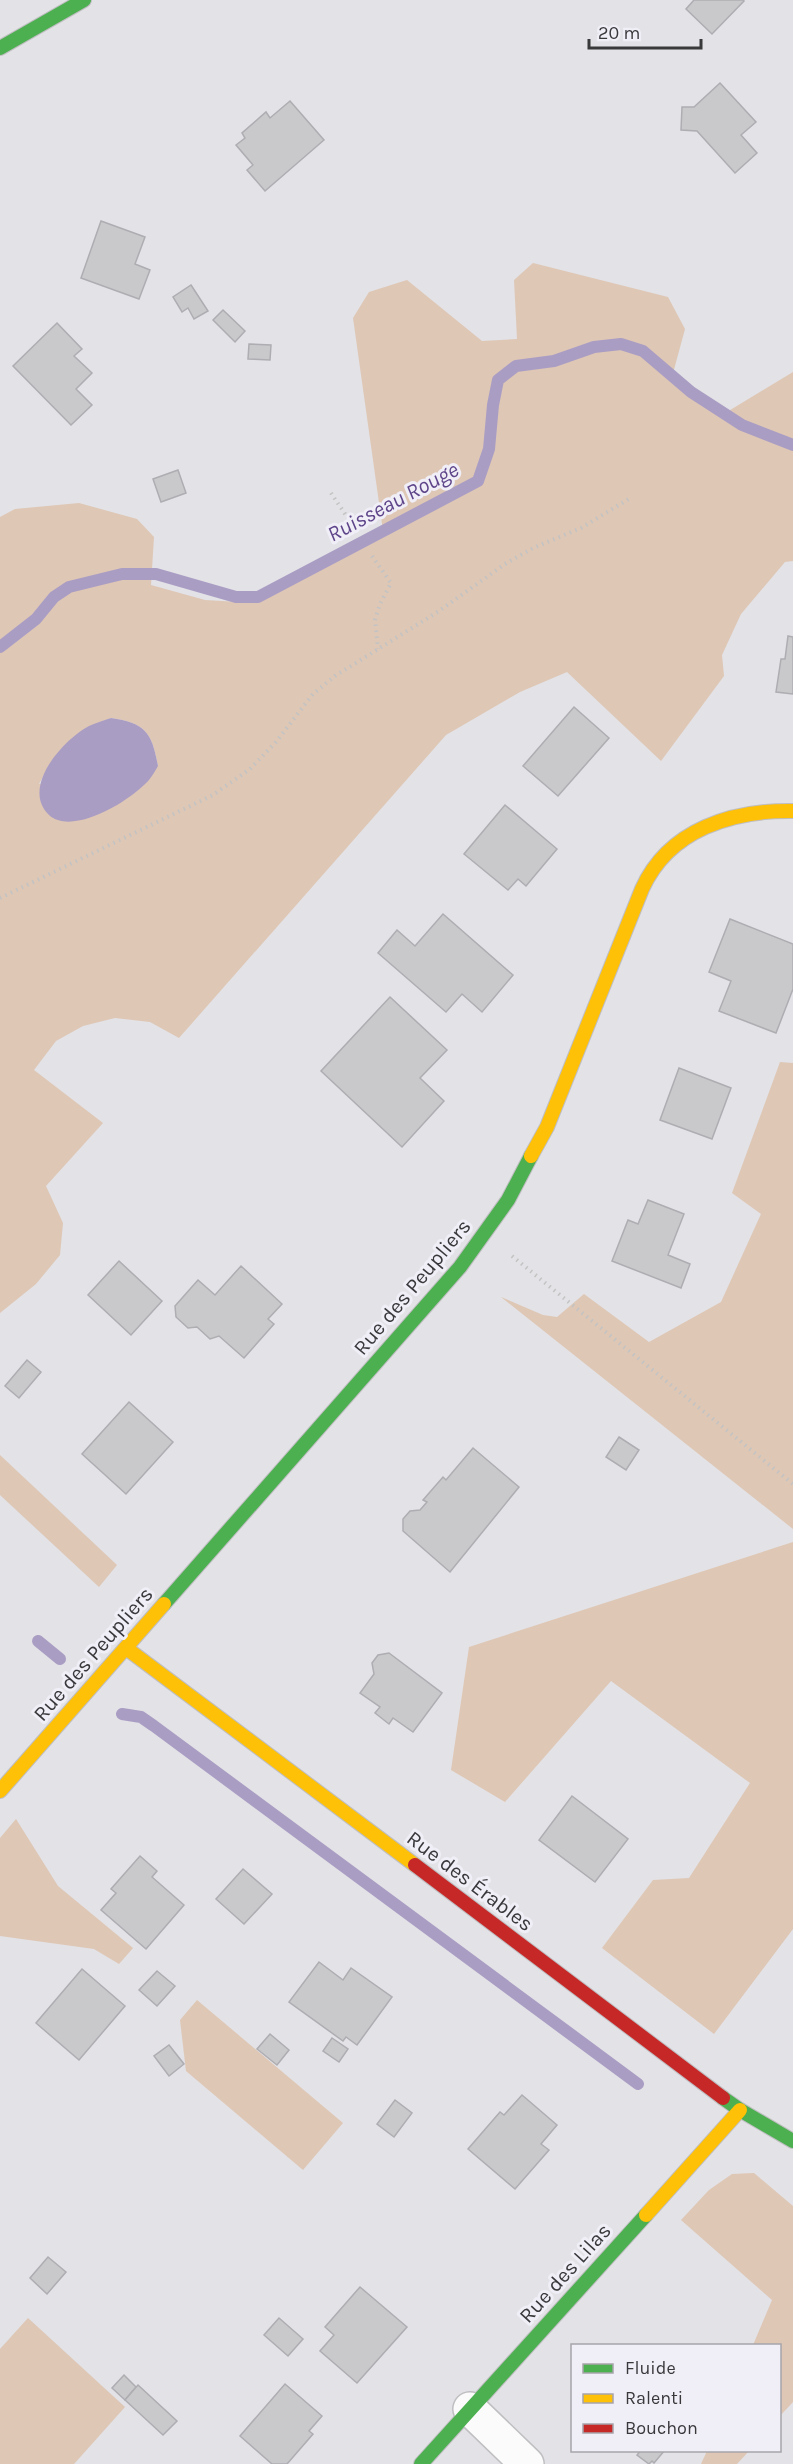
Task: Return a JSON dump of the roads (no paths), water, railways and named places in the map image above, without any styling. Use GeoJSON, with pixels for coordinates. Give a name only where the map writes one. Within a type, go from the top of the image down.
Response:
{"type":"FeatureCollection","features":[{"type":"Feature","properties":{"kind":"street"},"geometry":{"type":"LineString","coordinates":[[0,48],[84,0]]}},
{"type":"Feature","properties":{"kind":"street","name":"Rue des Peupliers"},"geometry":{"type":"LineString","coordinates":[[0,1791],[460,1267],[486,1234],[508,1200],[547,1127],[648,878],[668,852],[695,831],[725,816],[758,810],[793,811]]}},
{"type":"Feature","properties":{"kind":"street","name":"Rue des Érables"},"geometry":{"type":"LineString","coordinates":[[126,1648],[740,2110],[793,2140]]}},
{"type":"Feature","properties":{"kind":"street","name":"Rue des Lilas"},"geometry":{"type":"LineString","coordinates":[[421,2464],[740,2110]]}},
{"type":"Feature","properties":{"kind":"street"},"geometry":{"type":"LineString","coordinates":[[470,2409],[527,2464]]}},
{"type":"Feature","properties":{"kind":"waterway","name":"Ruisseau Rouge"},"geometry":{"type":"LineString","coordinates":[[0,647],[36,619],[54,597],[69,587],[122,574],[156,574],[236,597],[258,597],[478,481],[489,449],[498,380],[516,366],[554,361],[594,347],[621,344],[643,351],[691,392],[742,425],[793,445]]}},
{"type":"Feature","properties":{"kind":"waterway"},"geometry":{"type":"LineString","coordinates":[[38,1641],[60,1659]]}},
{"type":"Feature","properties":{"kind":"waterway"},"geometry":{"type":"LineString","coordinates":[[122,1714],[141,1717],[154,1726],[638,2084]]}}]}
